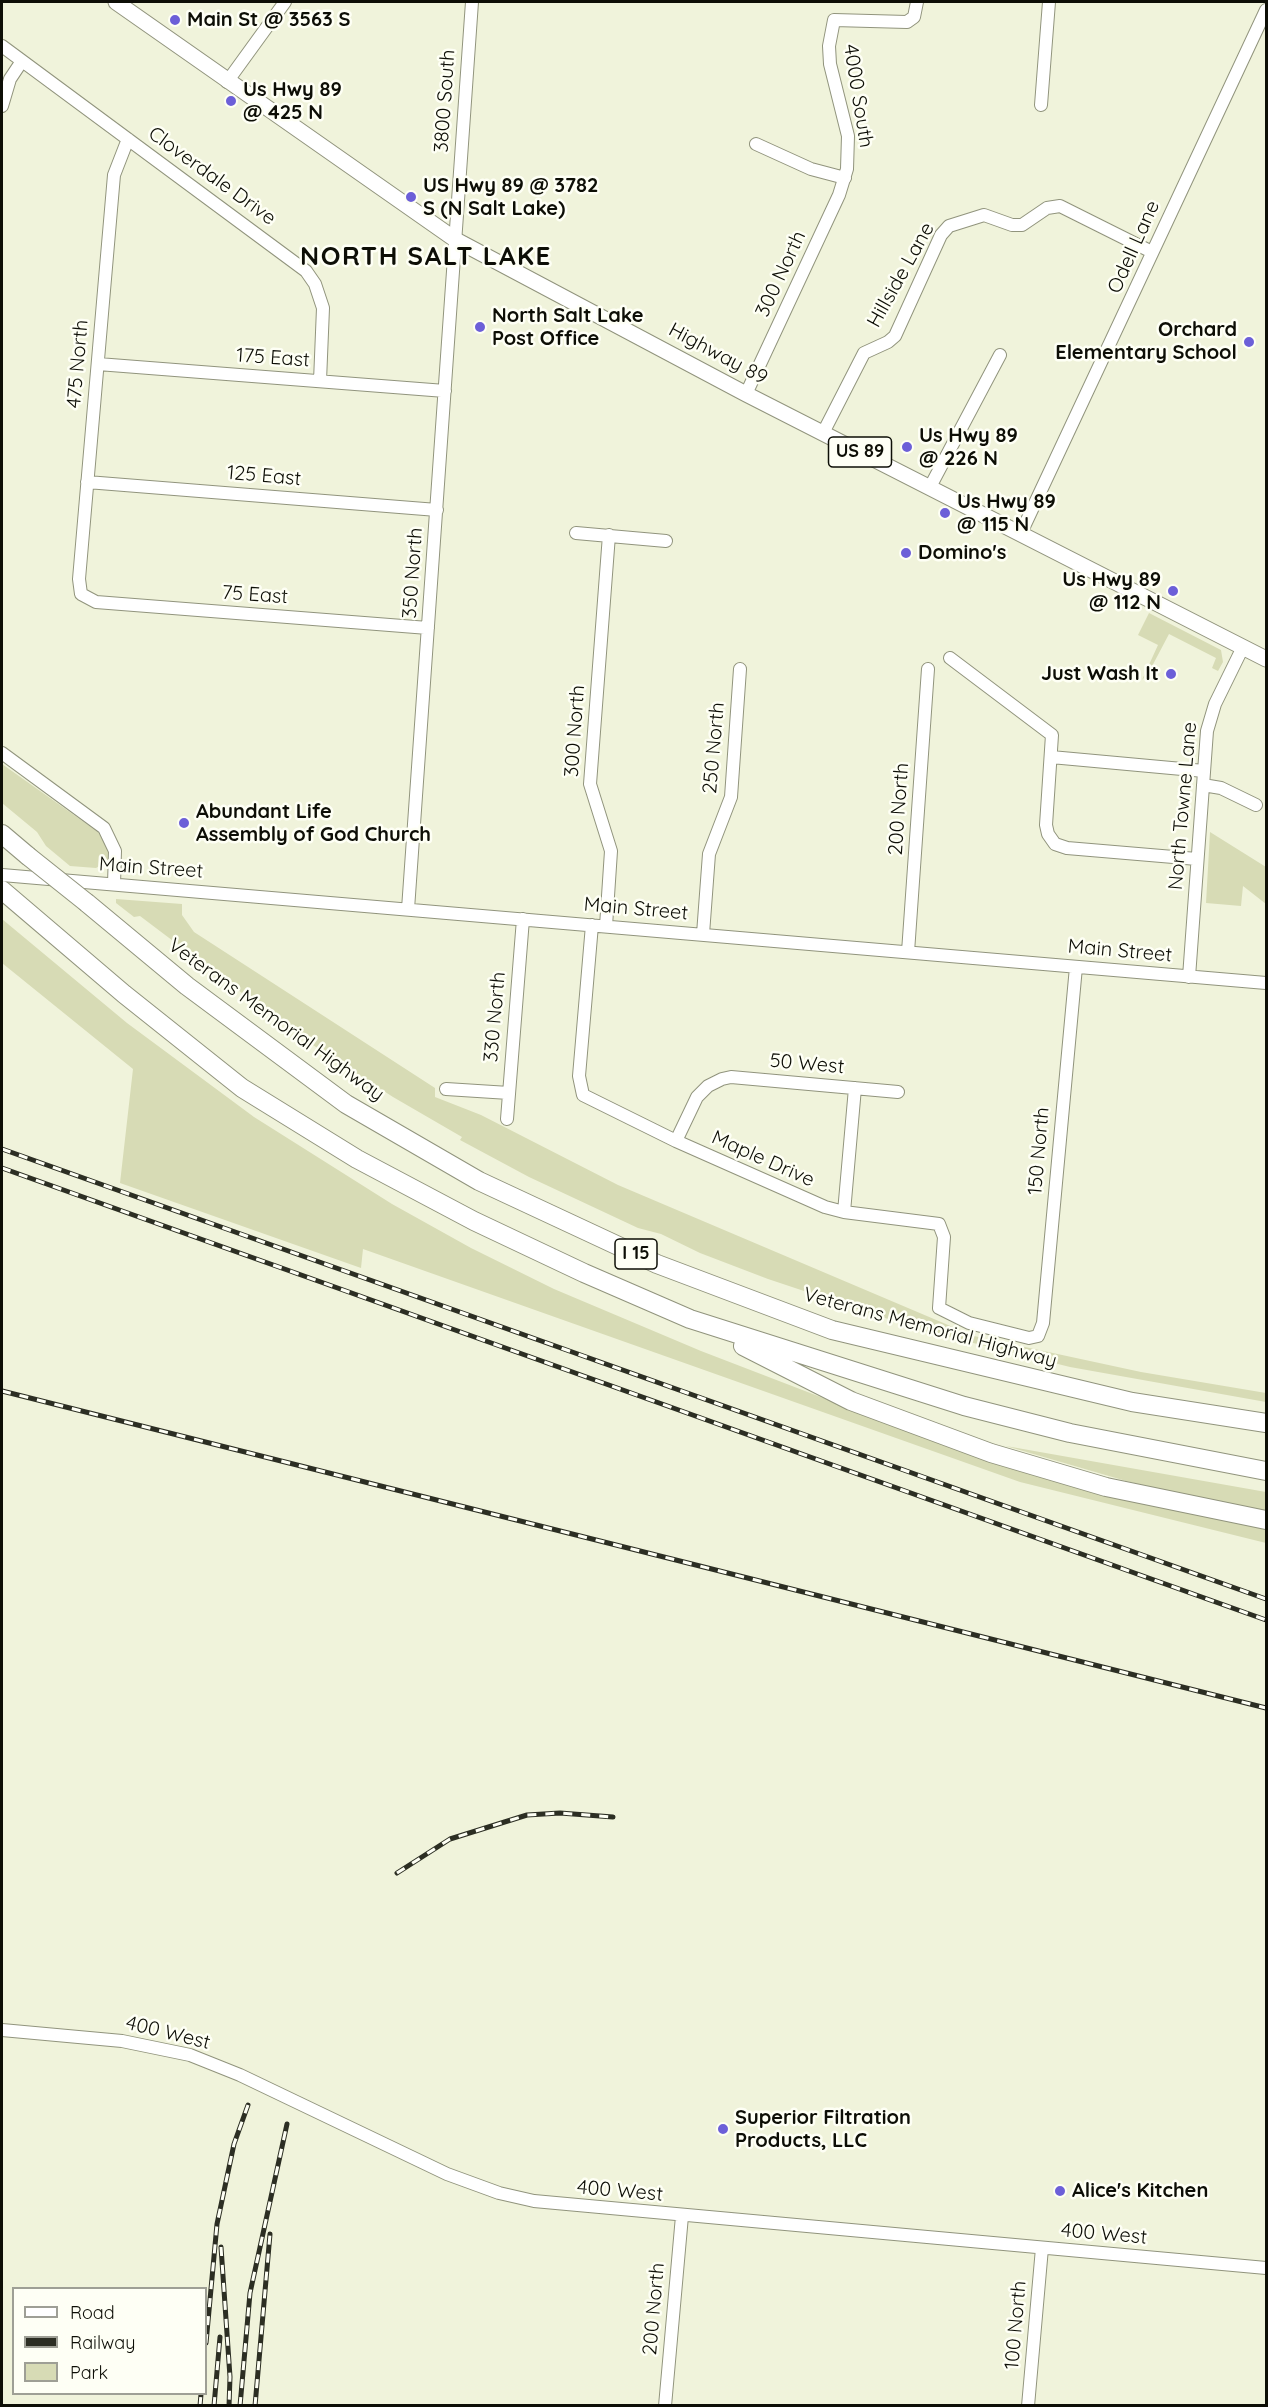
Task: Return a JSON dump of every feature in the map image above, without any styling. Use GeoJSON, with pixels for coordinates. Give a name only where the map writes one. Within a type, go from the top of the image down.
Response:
{"type":"FeatureCollection","features":[{"type":"Feature","properties":{"kind":"highway","name":"Veterans Memorial Highway"},"geometry":{"type":"LineString","coordinates":[[2,834],[187,986],[346,1104],[479,1181],[657,1264],[832,1330],[1132,1402],[1266,1423]]}},
{"type":"Feature","properties":{"kind":"highway","name":"I 15"},"geometry":{"type":"LineString","coordinates":[[6,894],[124,994],[242,1088],[357,1160],[474,1221],[690,1319],[964,1406],[1070,1433],[1266,1472]]}},
{"type":"Feature","properties":{"kind":"highway"},"geometry":{"type":"LineString","coordinates":[[690,1319],[851,1401],[992,1453],[1106,1487],[1266,1520]]}},
{"type":"Feature","properties":{"kind":"main road","name":"Highway 89"},"geometry":{"type":"LineString","coordinates":[[116,2],[227,82],[456,240],[746,394],[1266,659]]}},
{"type":"Feature","properties":{"kind":"street"},"geometry":{"type":"LineString","coordinates":[[227,82],[285,2]]}},
{"type":"Feature","properties":{"kind":"street","name":"3800 South"},"geometry":{"type":"LineString","coordinates":[[456,240],[472,2]]}},
{"type":"Feature","properties":{"kind":"street","name":"4000 South"},"geometry":{"type":"LineString","coordinates":[[835,203],[845,178],[849,144],[829,55],[834,20],[907,22],[914,17],[917,2]]}},
{"type":"Feature","properties":{"kind":"street"},"geometry":{"type":"LineString","coordinates":[[1041,105],[1049,2]]}},
{"type":"Feature","properties":{"kind":"street","name":"Odell Lane"},"geometry":{"type":"LineString","coordinates":[[1021,533],[1266,10]]}},
{"type":"Feature","properties":{"kind":"street","name":"Cloverdale Drive"},"geometry":{"type":"LineString","coordinates":[[2,46],[297,263],[311,277],[321,299],[324,315],[320,381]]}},
{"type":"Feature","properties":{"kind":"street"},"geometry":{"type":"LineString","coordinates":[[2,106],[10,79],[22,61]]}},
{"type":"Feature","properties":{"kind":"street","name":"475 North"},"geometry":{"type":"LineString","coordinates":[[81,594],[79,579],[114,175],[118,156],[128,139]]}},
{"type":"Feature","properties":{"kind":"street"},"geometry":{"type":"LineString","coordinates":[[756,144],[811,169],[845,178]]}},
{"type":"Feature","properties":{"kind":"street","name":"300 North"},"geometry":{"type":"LineString","coordinates":[[746,394],[835,203]]}},
{"type":"Feature","properties":{"kind":"street","name":"Hillside Lane"},"geometry":{"type":"LineString","coordinates":[[823,433],[864,354],[894,336],[941,235],[949,226],[984,215],[1012,225],[1022,225],[1047,208],[1060,206],[1152,252]]}},
{"type":"Feature","properties":{"kind":"street","name":"350 North"},"geometry":{"type":"LineString","coordinates":[[408,909],[456,240]]}},
{"type":"Feature","properties":{"kind":"street"},"geometry":{"type":"LineString","coordinates":[[930,487],[1000,355]]}},
{"type":"Feature","properties":{"kind":"street","name":"175 East"},"geometry":{"type":"LineString","coordinates":[[98,364],[445,391]]}},
{"type":"Feature","properties":{"kind":"street","name":"125 East"},"geometry":{"type":"LineString","coordinates":[[87,482],[437,510]]}},
{"type":"Feature","properties":{"kind":"street"},"geometry":{"type":"LineString","coordinates":[[576,533],[666,540]]}},
{"type":"Feature","properties":{"kind":"street","name":"300 North"},"geometry":{"type":"LineString","coordinates":[[606,926],[610,844],[590,784],[609,536]]}},
{"type":"Feature","properties":{"kind":"street","name":"75 East"},"geometry":{"type":"LineString","coordinates":[[81,594],[96,602],[428,628]]}},
{"type":"Feature","properties":{"kind":"street","name":"North Towne Lane"},"geometry":{"type":"LineString","coordinates":[[1189,977],[1207,731],[1212,713],[1243,647]]}},
{"type":"Feature","properties":{"kind":"street"},"geometry":{"type":"LineString","coordinates":[[950,658],[1052,735],[1046,825],[1048,834],[1055,844],[1067,848],[1197,859]]}},
{"type":"Feature","properties":{"kind":"street","name":"250 North"},"geometry":{"type":"LineString","coordinates":[[703,934],[709,854],[730,797],[740,669]]}},
{"type":"Feature","properties":{"kind":"street","name":"200 North"},"geometry":{"type":"LineString","coordinates":[[908,952],[928,669]]}},
{"type":"Feature","properties":{"kind":"street"},"geometry":{"type":"LineString","coordinates":[[2,753],[104,828],[115,851],[114,884]]}},
{"type":"Feature","properties":{"kind":"street"},"geometry":{"type":"LineString","coordinates":[[1051,757],[1204,771]]}},
{"type":"Feature","properties":{"kind":"street"},"geometry":{"type":"LineString","coordinates":[[1203,785],[1221,788],[1256,805]]}},
{"type":"Feature","properties":{"kind":"street","name":"Main Street"},"geometry":{"type":"LineString","coordinates":[[2,875],[1266,983]]}},
{"type":"Feature","properties":{"kind":"street","name":"330 North"},"geometry":{"type":"LineString","coordinates":[[507,1119],[523,919]]}},
{"type":"Feature","properties":{"kind":"street","name":"Maple Drive"},"geometry":{"type":"LineString","coordinates":[[592,925],[579,1076],[580,1092],[590,1100],[676,1141],[818,1205],[844,1212],[934,1221],[941,1225],[944,1237],[938,1306]]}},
{"type":"Feature","properties":{"kind":"street","name":"150 North"},"geometry":{"type":"LineString","coordinates":[[938,1306],[944,1313],[978,1326],[1026,1338],[1036,1337],[1043,1323],[1076,967]]}},
{"type":"Feature","properties":{"kind":"street","name":"50 West"},"geometry":{"type":"LineString","coordinates":[[676,1141],[697,1097],[713,1082],[731,1077],[898,1092]]}},
{"type":"Feature","properties":{"kind":"street"},"geometry":{"type":"LineString","coordinates":[[844,1212],[855,1088]]}},
{"type":"Feature","properties":{"kind":"street"},"geometry":{"type":"LineString","coordinates":[[446,1089],[508,1093]]}},
{"type":"Feature","properties":{"kind":"street","name":"400 West"},"geometry":{"type":"LineString","coordinates":[[2,2030],[122,2041],[198,2058],[240,2075],[447,2174],[499,2193],[554,2204],[1266,2268]]}},
{"type":"Feature","properties":{"kind":"street","name":"200 North"},"geometry":{"type":"LineString","coordinates":[[665,2406],[681,2216]]}},
{"type":"Feature","properties":{"kind":"street","name":"100 North"},"geometry":{"type":"LineString","coordinates":[[1028,2406],[1042,2248]]}},
{"type":"Feature","properties":{"kind":"green space"},"geometry":{"type":"Polygon","coordinates":[[[1149,613],[1221,650],[1223,662],[1218,671],[1212,668],[1216,658],[1169,634],[1149,672],[1142,680],[1158,645],[1138,635],[1149,613]]]}},
{"type":"Feature","properties":{"kind":"green space"},"geometry":{"type":"Polygon","coordinates":[[[2,764],[98,832],[107,845],[109,859],[96,868],[70,866],[46,846],[37,832],[2,803],[2,764]]]}},
{"type":"Feature","properties":{"kind":"green space"},"geometry":{"type":"Polygon","coordinates":[[[1210,832],[1266,867],[1266,904],[1243,886],[1241,906],[1206,903],[1210,832]]]}},
{"type":"Feature","properties":{"kind":"green space"},"geometry":{"type":"Polygon","coordinates":[[[116,899],[182,904],[182,915],[194,932],[435,1088],[435,1097],[481,1115],[618,1185],[974,1336],[1141,1372],[1266,1393],[1266,1402],[1070,1367],[921,1330],[768,1279],[700,1253],[661,1234],[638,1228],[529,1177],[460,1140],[462,1137],[393,1097],[299,1036],[140,916],[134,917],[116,903],[116,899]]]}},
{"type":"Feature","properties":{"kind":"green space"},"geometry":{"type":"Polygon","coordinates":[[[2,919],[127,1023],[254,1117],[392,1204],[471,1248],[554,1289],[701,1351],[844,1406],[1266,1528],[1266,1543],[1020,1482],[363,1249],[361,1268],[120,1183],[133,1069],[2,963],[2,919]]]}},
{"type":"Feature","properties":{"kind":"green space"},"geometry":{"type":"Polygon","coordinates":[[[1006,1446],[1266,1492],[1266,1515],[1126,1481],[1006,1446]]]}},
{"type":"Feature","properties":{"kind":"railway"},"geometry":{"type":"LineString","coordinates":[[2,1149],[1266,1599]]}},
{"type":"Feature","properties":{"kind":"railway"},"geometry":{"type":"LineString","coordinates":[[2,1168],[1266,1620]]}},
{"type":"Feature","properties":{"kind":"railway"},"geometry":{"type":"LineString","coordinates":[[2,1391],[1266,1708]]}},
{"type":"Feature","properties":{"kind":"railway"},"geometry":{"type":"LineString","coordinates":[[397,1873],[450,1839],[527,1815],[560,1813],[613,1817]]}},
{"type":"Feature","properties":{"kind":"railway"},"geometry":{"type":"LineString","coordinates":[[207,2332],[217,2224],[234,2144],[248,2105]]}},
{"type":"Feature","properties":{"kind":"railway"},"geometry":{"type":"LineString","coordinates":[[240,2406],[250,2293],[287,2124]]}},
{"type":"Feature","properties":{"kind":"railway"},"geometry":{"type":"LineString","coordinates":[[255,2406],[270,2234]]}},
{"type":"Feature","properties":{"kind":"railway"},"geometry":{"type":"LineString","coordinates":[[221,2247],[230,2377],[229,2406]]}},
{"type":"Feature","properties":{"kind":"railway"},"geometry":{"type":"LineString","coordinates":[[214,2406],[220,2337]]}},
{"type":"Feature","properties":{"kind":"railway"},"geometry":{"type":"LineString","coordinates":[[200,2406],[201,2395]]}},
{"type":"Feature","properties":{"kind":"place","name":"Main St @ 3563 S"},"geometry":{"type":"Point","coordinates":[175,20]}},
{"type":"Feature","properties":{"kind":"place","name":"Us Hwy 89 @ 425 N"},"geometry":{"type":"Point","coordinates":[231,101]}},
{"type":"Feature","properties":{"kind":"place","name":"US Hwy 89 @ 3782 S (N Salt Lake)"},"geometry":{"type":"Point","coordinates":[411,197]}},
{"type":"Feature","properties":{"kind":"place","name":"North Salt Lake Post Office"},"geometry":{"type":"Point","coordinates":[480,327]}},
{"type":"Feature","properties":{"kind":"place","name":"Orchard Elementary School"},"geometry":{"type":"Point","coordinates":[1249,342]}},
{"type":"Feature","properties":{"kind":"place","name":"Us Hwy 89 @ 226 N"},"geometry":{"type":"Point","coordinates":[907,447]}},
{"type":"Feature","properties":{"kind":"place","name":"Us Hwy 89 @ 115 N"},"geometry":{"type":"Point","coordinates":[945,513]}},
{"type":"Feature","properties":{"kind":"place","name":"Domino's"},"geometry":{"type":"Point","coordinates":[906,553]}},
{"type":"Feature","properties":{"kind":"place","name":"Us Hwy 89 @ 112 N"},"geometry":{"type":"Point","coordinates":[1173,591]}},
{"type":"Feature","properties":{"kind":"place","name":"Just Wash It"},"geometry":{"type":"Point","coordinates":[1171,674]}},
{"type":"Feature","properties":{"kind":"place","name":"Abundant Life Assembly of God Church"},"geometry":{"type":"Point","coordinates":[184,823]}},
{"type":"Feature","properties":{"kind":"place","name":"Superior Filtration Products, LLC"},"geometry":{"type":"Point","coordinates":[723,2129]}},
{"type":"Feature","properties":{"kind":"place","name":"Alice's Kitchen"},"geometry":{"type":"Point","coordinates":[1060,2191]}},
{"type":"Feature","properties":{"kind":"district","name":"NORTH SALT LAKE"},"geometry":{"type":"Point","coordinates":[426,257]}}]}
